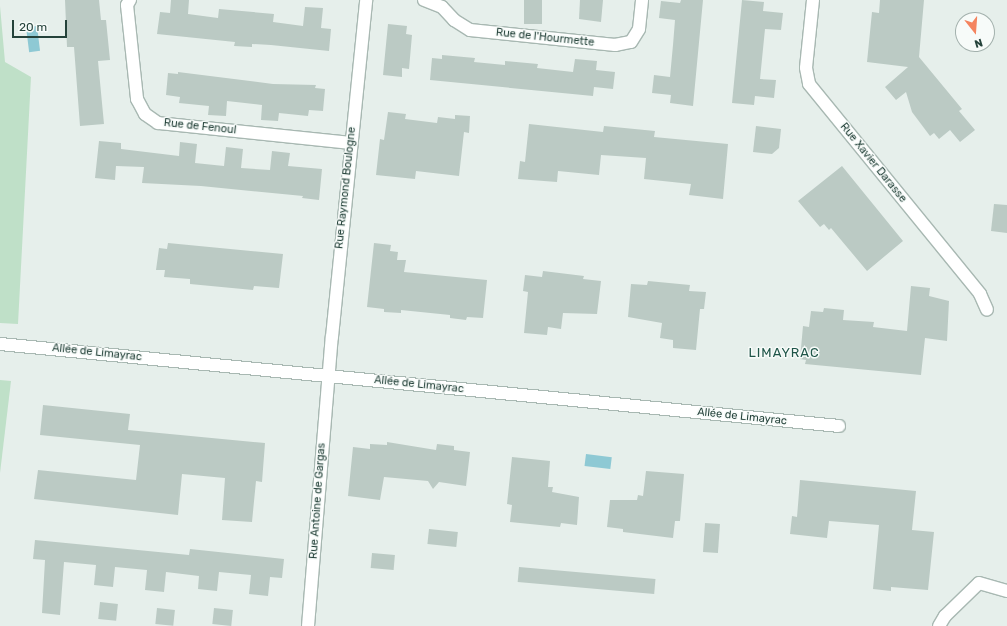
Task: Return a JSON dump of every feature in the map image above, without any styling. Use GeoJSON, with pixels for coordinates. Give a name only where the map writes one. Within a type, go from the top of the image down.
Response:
{"type":"FeatureCollection","features":[{"type":"Feature","properties":{"kind":"street","name":"Rue de Fenoul"},"geometry":{"type":"LineString","coordinates":[[130,0],[127,5],[137,99],[145,114],[158,123],[350,143]]}},
{"type":"Feature","properties":{"kind":"street","name":"Rue Raymond Boulogne"},"geometry":{"type":"LineString","coordinates":[[328,376],[350,143],[366,0]]}},
{"type":"Feature","properties":{"kind":"street","name":"Rue de l'Hourmette"},"geometry":{"type":"LineString","coordinates":[[424,0],[442,7],[454,20],[470,30],[615,45],[630,42],[639,29],[642,0]]}},
{"type":"Feature","properties":{"kind":"street","name":"Rue Xavier Darasse"},"geometry":{"type":"LineString","coordinates":[[812,0],[806,68],[809,84],[980,294],[987,310]]}},
{"type":"Feature","properties":{"kind":"street","name":"Allée de Limayrac"},"geometry":{"type":"LineString","coordinates":[[0,344],[839,426]]}},
{"type":"Feature","properties":{"kind":"street","name":"Rue Antoine de Gargas"},"geometry":{"type":"LineString","coordinates":[[308,626],[328,376]]}},
{"type":"Feature","properties":{"kind":"street"},"geometry":{"type":"LineString","coordinates":[[939,626],[945,616],[979,583],[1007,591]]}},
{"type":"Feature","properties":{"kind":"green space"},"geometry":{"type":"Polygon","coordinates":[[[0,6],[5,62],[31,77],[18,324],[0,323],[0,6]]]}},
{"type":"Feature","properties":{"kind":"green space"},"geometry":{"type":"Polygon","coordinates":[[[0,380],[11,381],[0,473],[0,380]]]}},
{"type":"Feature","properties":{"kind":"water"},"geometry":{"type":"Polygon","coordinates":[[[37,26],[40,51],[29,52],[26,27],[37,26]]]}},
{"type":"Feature","properties":{"kind":"water"},"geometry":{"type":"Polygon","coordinates":[[[586,454],[612,457],[610,469],[585,466],[586,454]]]}},
{"type":"Feature","properties":{"kind":"building"},"geometry":{"type":"Polygon","coordinates":[[[65,0],[99,0],[101,20],[106,20],[110,60],[98,61],[104,124],[80,126],[74,47],[67,47],[65,0]]]}},
{"type":"Feature","properties":{"kind":"building"},"geometry":{"type":"Polygon","coordinates":[[[171,0],[189,0],[188,14],[218,18],[219,9],[274,14],[273,22],[303,26],[305,7],[323,8],[321,28],[331,29],[329,51],[252,44],[252,47],[234,46],[235,42],[157,34],[160,12],[170,13],[171,0]]]}},
{"type":"Feature","properties":{"kind":"building"},"geometry":{"type":"Polygon","coordinates":[[[524,0],[542,0],[542,24],[524,24],[524,0]]]}},
{"type":"Feature","properties":{"kind":"building"},"geometry":{"type":"Polygon","coordinates":[[[580,0],[603,0],[601,22],[579,19],[580,0]]]}},
{"type":"Feature","properties":{"kind":"building"},"geometry":{"type":"Polygon","coordinates":[[[681,0],[703,0],[693,106],[670,103],[671,95],[652,93],[654,75],[670,77],[675,20],[659,18],[661,1],[680,3],[681,0]]]}},
{"type":"Feature","properties":{"kind":"building"},"geometry":{"type":"Polygon","coordinates":[[[742,0],[764,2],[763,11],[783,13],[781,30],[765,29],[760,79],[776,80],[774,98],[755,96],[754,105],[732,103],[742,0]]]}},
{"type":"Feature","properties":{"kind":"building"},"geometry":{"type":"Polygon","coordinates":[[[880,0],[924,0],[919,57],[962,109],[959,111],[975,130],[960,142],[950,130],[939,139],[934,133],[930,136],[912,112],[906,92],[896,100],[885,87],[908,67],[867,62],[872,12],[879,13],[880,0]]]}},
{"type":"Feature","properties":{"kind":"building"},"geometry":{"type":"Polygon","coordinates":[[[388,24],[407,26],[406,34],[412,35],[409,69],[402,68],[402,77],[383,75],[388,24]]]}},
{"type":"Feature","properties":{"kind":"building"},"geometry":{"type":"Polygon","coordinates":[[[442,55],[475,58],[474,62],[505,65],[505,61],[538,64],[537,68],[573,72],[575,59],[597,61],[596,70],[615,72],[613,89],[594,87],[593,96],[430,80],[432,58],[442,59],[442,55]]]}},
{"type":"Feature","properties":{"kind":"building"},"geometry":{"type":"Polygon","coordinates":[[[178,72],[273,84],[316,85],[315,88],[325,89],[323,111],[309,110],[308,116],[279,113],[278,121],[261,120],[262,105],[227,101],[226,116],[208,115],[209,106],[179,103],[180,97],[166,95],[168,73],[178,74],[178,72]]]}},
{"type":"Feature","properties":{"kind":"building"},"geometry":{"type":"Polygon","coordinates":[[[388,112],[406,114],[405,119],[437,123],[438,117],[455,119],[455,115],[470,116],[469,133],[464,132],[459,176],[416,171],[415,179],[376,175],[380,139],[384,140],[388,112]]]}},
{"type":"Feature","properties":{"kind":"building"},"geometry":{"type":"Polygon","coordinates":[[[529,124],[603,132],[604,126],[655,131],[654,137],[728,144],[723,199],[689,195],[691,184],[644,179],[646,158],[601,155],[599,175],[558,171],[557,182],[518,179],[520,161],[525,162],[529,124]]]}},
{"type":"Feature","properties":{"kind":"building"},"geometry":{"type":"Polygon","coordinates":[[[756,126],[781,129],[779,148],[772,154],[753,152],[756,126]]]}},
{"type":"Feature","properties":{"kind":"building"},"geometry":{"type":"Polygon","coordinates":[[[99,141],[121,143],[121,149],[179,156],[180,142],[197,144],[195,163],[224,166],[226,147],[243,149],[241,168],[270,170],[272,151],[290,153],[288,166],[322,169],[319,200],[302,198],[303,196],[201,186],[142,183],[144,167],[116,166],[115,180],[95,178],[99,141]]]}},
{"type":"Feature","properties":{"kind":"building"},"geometry":{"type":"Polygon","coordinates":[[[842,166],[903,241],[867,271],[831,228],[829,230],[824,224],[820,227],[798,201],[842,166]]]}},
{"type":"Feature","properties":{"kind":"building"},"geometry":{"type":"Polygon","coordinates":[[[994,204],[1007,205],[1007,233],[991,231],[994,204]]]}},
{"type":"Feature","properties":{"kind":"building"},"geometry":{"type":"Polygon","coordinates":[[[168,243],[283,254],[279,288],[254,286],[253,290],[190,284],[190,279],[164,277],[165,270],[156,270],[159,248],[167,249],[168,243]]]}},
{"type":"Feature","properties":{"kind":"building"},"geometry":{"type":"Polygon","coordinates":[[[374,243],[391,245],[390,251],[398,252],[397,260],[406,260],[404,272],[487,280],[483,318],[467,317],[466,320],[450,318],[450,315],[401,310],[401,313],[384,312],[384,309],[367,307],[374,243]]]}},
{"type":"Feature","properties":{"kind":"building"},"geometry":{"type":"Polygon","coordinates":[[[543,271],[584,276],[583,279],[601,281],[597,314],[563,313],[561,329],[548,327],[547,335],[524,333],[528,292],[523,291],[525,275],[542,277],[543,271]]]}},
{"type":"Feature","properties":{"kind":"building"},"geometry":{"type":"Polygon","coordinates":[[[648,281],[690,285],[689,291],[706,292],[704,309],[700,309],[696,350],[673,348],[673,340],[660,338],[662,323],[628,317],[631,284],[647,285],[648,281]]]}},
{"type":"Feature","properties":{"kind":"building"},"geometry":{"type":"Polygon","coordinates":[[[911,286],[930,288],[929,296],[949,301],[947,341],[925,338],[921,375],[805,364],[806,360],[800,359],[803,326],[809,327],[811,311],[823,312],[824,308],[844,310],[843,320],[874,322],[873,327],[907,331],[911,286]]]}},
{"type":"Feature","properties":{"kind":"building"},"geometry":{"type":"Polygon","coordinates":[[[43,405],[130,414],[128,430],[265,443],[262,482],[256,481],[252,522],[222,520],[225,478],[182,474],[178,515],[34,499],[38,470],[136,480],[140,445],[40,435],[43,405]]]}},
{"type":"Feature","properties":{"kind":"building"},"geometry":{"type":"Polygon","coordinates":[[[387,442],[436,450],[437,444],[454,446],[454,450],[470,452],[466,486],[439,482],[433,489],[428,481],[384,477],[380,500],[348,496],[353,447],[370,449],[370,444],[387,445],[387,442]]]}},
{"type":"Feature","properties":{"kind":"building"},"geometry":{"type":"Polygon","coordinates":[[[512,457],[550,461],[548,487],[553,487],[552,492],[579,497],[577,525],[561,523],[560,527],[510,522],[512,505],[507,504],[512,457]]]}},
{"type":"Feature","properties":{"kind":"building"},"geometry":{"type":"Polygon","coordinates":[[[646,471],[684,474],[680,521],[675,521],[673,538],[623,532],[623,529],[607,527],[610,500],[637,500],[638,495],[643,496],[646,471]]]}},
{"type":"Feature","properties":{"kind":"building"},"geometry":{"type":"Polygon","coordinates":[[[800,480],[916,491],[912,530],[934,532],[928,590],[891,587],[891,591],[873,589],[879,525],[829,521],[827,538],[790,534],[792,516],[797,517],[800,480]]]}},
{"type":"Feature","properties":{"kind":"building"},"geometry":{"type":"Polygon","coordinates":[[[705,523],[720,524],[718,553],[703,552],[705,523]]]}},
{"type":"Feature","properties":{"kind":"building"},"geometry":{"type":"Polygon","coordinates":[[[429,529],[458,532],[456,547],[427,544],[429,529]]]}},
{"type":"Feature","properties":{"kind":"building"},"geometry":{"type":"Polygon","coordinates":[[[35,540],[189,555],[190,549],[284,559],[282,578],[270,577],[268,596],[249,594],[251,575],[219,572],[217,591],[198,589],[199,576],[166,572],[164,592],[145,590],[147,570],[115,567],[113,587],[94,585],[96,565],[64,562],[60,615],[42,613],[45,560],[33,559],[35,540]]]}},
{"type":"Feature","properties":{"kind":"building"},"geometry":{"type":"Polygon","coordinates":[[[372,553],[395,555],[394,570],[371,568],[372,553]]]}},
{"type":"Feature","properties":{"kind":"building"},"geometry":{"type":"Polygon","coordinates":[[[519,567],[655,579],[654,594],[518,582],[519,567]]]}},
{"type":"Feature","properties":{"kind":"building"},"geometry":{"type":"Polygon","coordinates":[[[100,602],[118,604],[116,621],[98,619],[100,602]]]}},
{"type":"Feature","properties":{"kind":"building"},"geometry":{"type":"Polygon","coordinates":[[[157,608],[175,610],[173,626],[155,624],[157,608]]]}},
{"type":"Feature","properties":{"kind":"building"},"geometry":{"type":"Polygon","coordinates":[[[214,608],[233,610],[231,626],[212,624],[214,608]]]}},
{"type":"Feature","properties":{"kind":"district","name":"LIMAYRAC"},"geometry":{"type":"Point","coordinates":[784,353]}}]}
